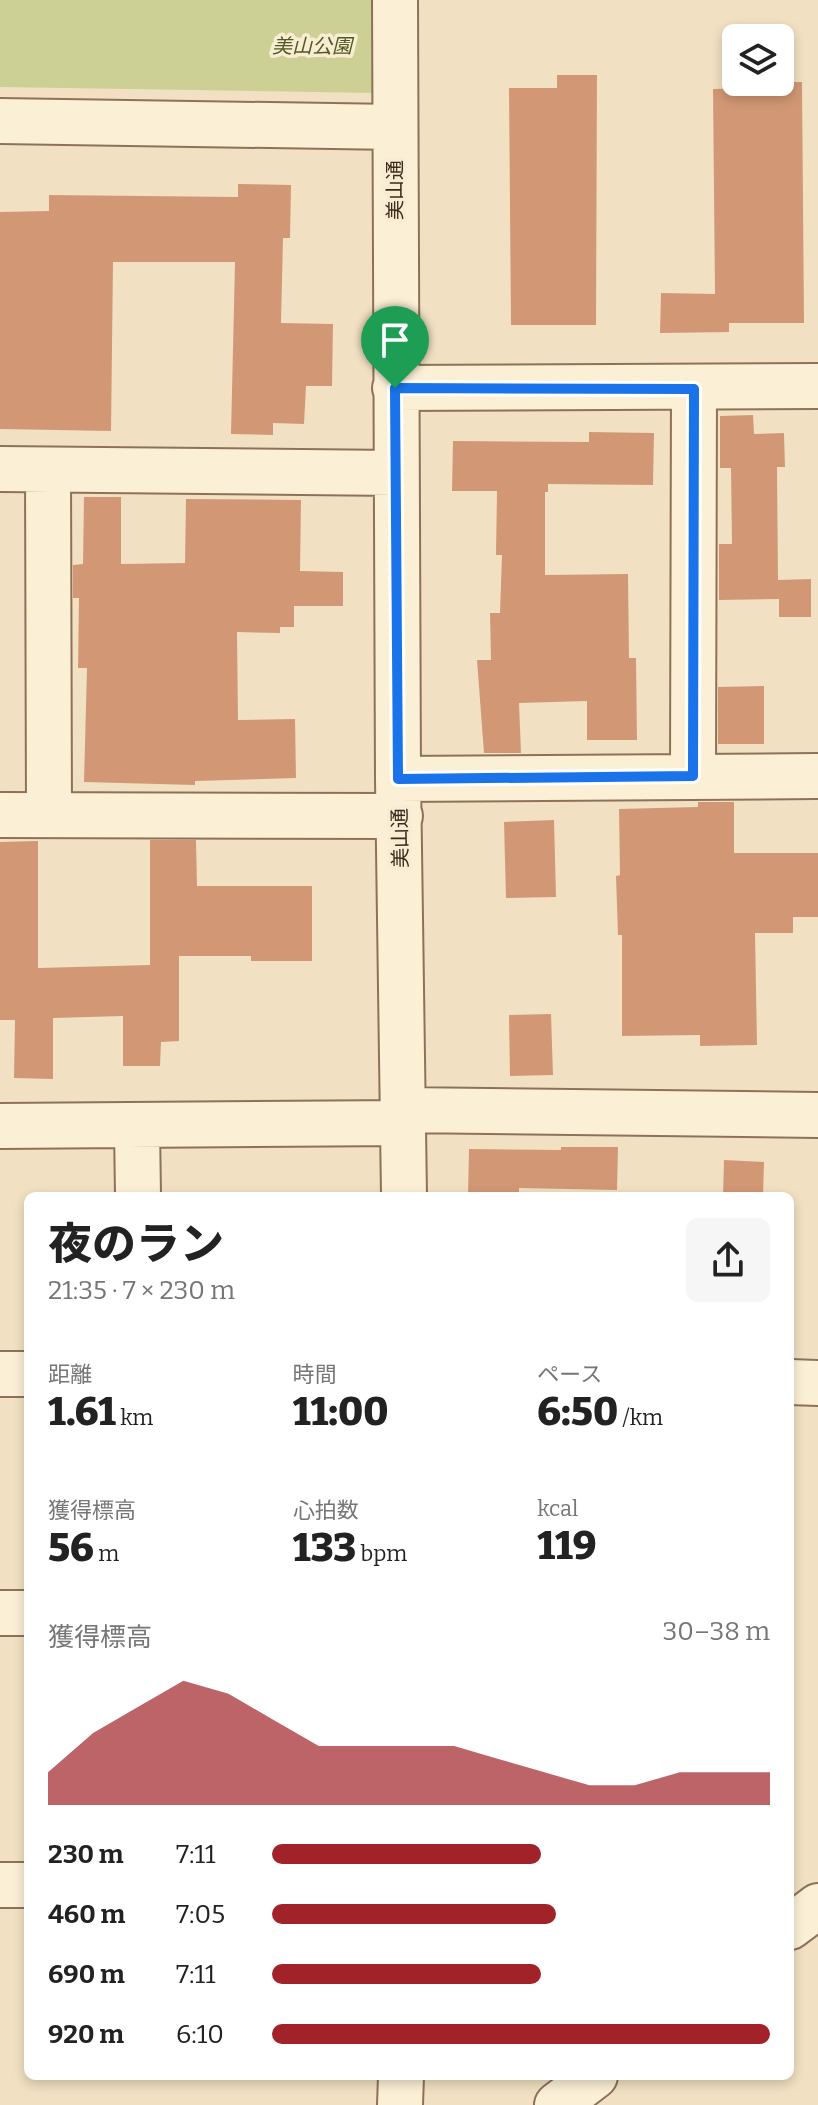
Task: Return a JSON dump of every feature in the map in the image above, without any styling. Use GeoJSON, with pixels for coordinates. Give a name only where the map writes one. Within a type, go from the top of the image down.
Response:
{"type":"FeatureCollection","features":[{"type":"Feature","properties":{"kind":"street","name":"美山通"},"geometry":{"type":"LineString","coordinates":[[395,0],[395,388],[404,1192]]}},
{"type":"Feature","properties":{"kind":"street"},"geometry":{"type":"LineString","coordinates":[[0,121],[395,127]]}},
{"type":"Feature","properties":{"kind":"street"},"geometry":{"type":"LineString","coordinates":[[395,388],[694,389],[818,386]]}},
{"type":"Feature","properties":{"kind":"street"},"geometry":{"type":"LineString","coordinates":[[693,776],[694,389]]}},
{"type":"Feature","properties":{"kind":"street"},"geometry":{"type":"LineString","coordinates":[[0,469],[396,473]]}},
{"type":"Feature","properties":{"kind":"street"},"geometry":{"type":"LineString","coordinates":[[48,470],[49,815]]}},
{"type":"Feature","properties":{"kind":"street"},"geometry":{"type":"LineString","coordinates":[[0,815],[399,797],[693,776],[818,776]]}},
{"type":"Feature","properties":{"kind":"street"},"geometry":{"type":"LineString","coordinates":[[0,1126],[137,1127],[404,1117],[818,1115]]}},
{"type":"Feature","properties":{"kind":"street"},"geometry":{"type":"LineString","coordinates":[[137,1127],[138,1192]]}},
{"type":"Feature","properties":{"kind":"street"},"geometry":{"type":"LineString","coordinates":[[0,1374],[24,1374]]}},
{"type":"Feature","properties":{"kind":"street"},"geometry":{"type":"LineString","coordinates":[[794,1382],[818,1383]]}},
{"type":"Feature","properties":{"kind":"street"},"geometry":{"type":"LineString","coordinates":[[0,1613],[24,1613]]}},
{"type":"Feature","properties":{"kind":"street"},"geometry":{"type":"LineString","coordinates":[[0,1885],[24,1885]]}},
{"type":"Feature","properties":{"kind":"street"},"geometry":{"type":"LineString","coordinates":[[794,1924],[818,1906]]}},
{"type":"Feature","properties":{"kind":"street"},"geometry":{"type":"LineString","coordinates":[[400,2105],[401,2080]]}},
{"type":"Feature","properties":{"kind":"street"},"geometry":{"type":"LineString","coordinates":[[557,2105],[590,2080]]}},
{"type":"Feature","properties":{"kind":"green space","name":"美山公園"},"geometry":{"type":"Polygon","coordinates":[[[0,0],[373,0],[373,93],[0,87],[0,0]]]}},
{"type":"Feature","properties":{"kind":"building"},"geometry":{"type":"Polygon","coordinates":[[[557,75],[597,75],[596,325],[511,325],[509,88],[557,88],[557,75]]]}},
{"type":"Feature","properties":{"kind":"building"},"geometry":{"type":"Polygon","coordinates":[[[794,82],[802,82],[804,323],[729,323],[729,332],[660,333],[661,293],[715,294],[713,89],[722,89],[722,96],[794,96],[794,82]]]}},
{"type":"Feature","properties":{"kind":"building"},"geometry":{"type":"Polygon","coordinates":[[[238,184],[291,185],[290,238],[283,238],[281,323],[333,324],[332,386],[306,386],[304,424],[273,423],[273,435],[231,434],[235,262],[113,262],[111,431],[0,429],[0,212],[49,211],[49,195],[238,197],[238,184]]]}},
{"type":"Feature","properties":{"kind":"building"},"geometry":{"type":"Polygon","coordinates":[[[753,415],[754,434],[784,433],[785,467],[777,467],[778,580],[811,579],[811,617],[779,617],[779,599],[719,600],[719,544],[732,544],[731,468],[720,468],[720,416],[753,415]]]}},
{"type":"Feature","properties":{"kind":"building"},"geometry":{"type":"Polygon","coordinates":[[[589,432],[654,433],[653,485],[548,484],[548,492],[545,492],[545,575],[628,574],[629,658],[636,658],[637,740],[587,740],[587,701],[519,703],[521,753],[484,753],[477,660],[491,660],[490,613],[500,613],[502,555],[496,555],[497,491],[452,491],[453,441],[589,442],[589,432]]]}},
{"type":"Feature","properties":{"kind":"building"},"geometry":{"type":"Polygon","coordinates":[[[84,497],[121,497],[121,564],[185,563],[186,499],[301,500],[300,571],[343,572],[343,606],[294,606],[294,627],[280,627],[280,633],[237,632],[238,720],[295,719],[296,778],[195,781],[195,785],[84,782],[87,668],[78,668],[79,598],[73,598],[73,565],[83,564],[84,497]]]}},
{"type":"Feature","properties":{"kind":"building"},"geometry":{"type":"Polygon","coordinates":[[[764,686],[764,744],[718,744],[718,687],[764,686]]]}},
{"type":"Feature","properties":{"kind":"building"},"geometry":{"type":"Polygon","coordinates":[[[698,802],[734,802],[734,853],[818,853],[818,917],[793,917],[793,933],[755,933],[757,1045],[700,1046],[700,1035],[622,1036],[622,935],[618,935],[616,876],[620,875],[619,809],[698,807],[698,802]]]}},
{"type":"Feature","properties":{"kind":"building"},"geometry":{"type":"Polygon","coordinates":[[[554,820],[556,897],[506,898],[504,822],[554,820]]]}},
{"type":"Feature","properties":{"kind":"building"},"geometry":{"type":"Polygon","coordinates":[[[150,840],[196,840],[197,886],[312,886],[312,961],[251,961],[251,956],[179,956],[179,1041],[161,1042],[160,1066],[123,1066],[123,1016],[53,1018],[53,1079],[14,1078],[15,1020],[0,1020],[0,842],[38,841],[38,968],[150,965],[150,840]]]}},
{"type":"Feature","properties":{"kind":"building"},"geometry":{"type":"Polygon","coordinates":[[[551,1014],[553,1075],[510,1076],[509,1015],[551,1014]]]}},
{"type":"Feature","properties":{"kind":"building"},"geometry":{"type":"Polygon","coordinates":[[[561,1147],[618,1147],[617,1190],[519,1188],[519,1192],[468,1192],[469,1149],[561,1150],[561,1147]]]}},
{"type":"Feature","properties":{"kind":"building"},"geometry":{"type":"Polygon","coordinates":[[[724,1160],[764,1162],[763,1192],[723,1192],[724,1160]]]}},
{"type":"Feature","properties":{"kind":"route"},"geometry":{"type":"LineString","coordinates":[[395,388],[694,389],[693,776],[398,779],[395,388]]}}]}
